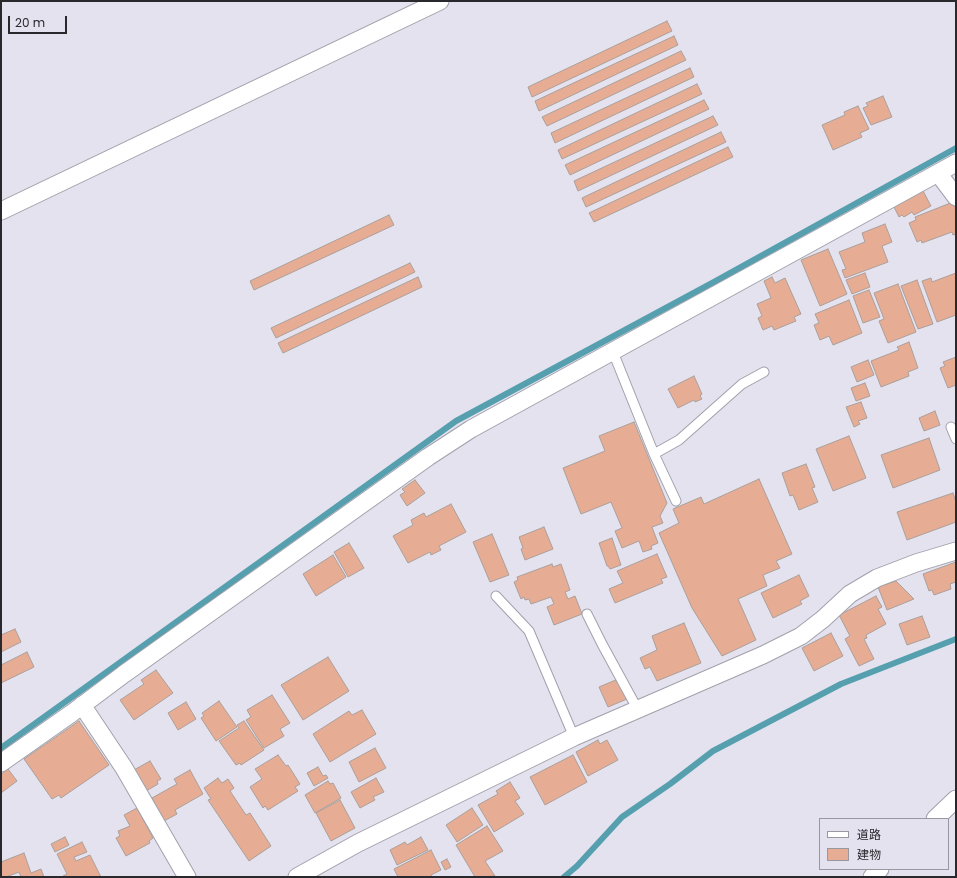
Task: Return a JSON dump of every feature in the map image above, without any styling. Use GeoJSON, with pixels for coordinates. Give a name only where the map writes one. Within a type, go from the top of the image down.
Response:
{"type":"FeatureCollection","features":[{"type":"Feature","properties":{"kind":"street"},"geometry":{"type":"LineString","coordinates":[[1,211],[440,1]]}},
{"type":"Feature","properties":{"kind":"street"},"geometry":{"type":"LineString","coordinates":[[1,763],[428,457],[471,429],[956,163]]}},
{"type":"Feature","properties":{"kind":"street"},"geometry":{"type":"LineString","coordinates":[[938,173],[956,197]]}},
{"type":"Feature","properties":{"kind":"street"},"geometry":{"type":"LineString","coordinates":[[297,877],[358,843],[574,737],[763,655],[801,636],[823,619],[850,594],[877,578],[916,563],[956,551]]}},
{"type":"Feature","properties":{"kind":"street"},"geometry":{"type":"LineString","coordinates":[[82,705],[124,768],[186,877]]}},
{"type":"Feature","properties":{"kind":"street"},"geometry":{"type":"LineString","coordinates":[[936,818],[956,799]]}},
{"type":"Feature","properties":{"kind":"lane"},"geometry":{"type":"LineString","coordinates":[[613,352],[654,454],[676,501]]}},
{"type":"Feature","properties":{"kind":"lane"},"geometry":{"type":"LineString","coordinates":[[654,454],[679,440],[742,384],[764,372]]}},
{"type":"Feature","properties":{"kind":"lane"},"geometry":{"type":"LineString","coordinates":[[951,427],[956,439]]}},
{"type":"Feature","properties":{"kind":"lane"},"geometry":{"type":"LineString","coordinates":[[496,596],[530,632],[574,737]]}},
{"type":"Feature","properties":{"kind":"lane"},"geometry":{"type":"LineString","coordinates":[[587,614],[638,710]]}},
{"type":"Feature","properties":{"kind":"building"},"geometry":{"type":"Polygon","coordinates":[[[667,21],[672,31],[532,97],[528,87],[667,21]]]}},
{"type":"Feature","properties":{"kind":"building"},"geometry":{"type":"Polygon","coordinates":[[[674,36],[678,45],[539,111],[535,101],[674,36]]]}},
{"type":"Feature","properties":{"kind":"building"},"geometry":{"type":"Polygon","coordinates":[[[681,51],[686,60],[547,126],[542,117],[681,51]]]}},
{"type":"Feature","properties":{"kind":"building"},"geometry":{"type":"Polygon","coordinates":[[[690,68],[694,77],[555,143],[551,133],[690,68]]]}},
{"type":"Feature","properties":{"kind":"building"},"geometry":{"type":"Polygon","coordinates":[[[697,84],[702,94],[562,159],[558,150],[697,84]]]}},
{"type":"Feature","properties":{"kind":"building"},"geometry":{"type":"Polygon","coordinates":[[[883,96],[892,117],[871,125],[863,108],[868,106],[866,103],[883,96]]]}},
{"type":"Feature","properties":{"kind":"building"},"geometry":{"type":"Polygon","coordinates":[[[704,100],[709,109],[570,175],[565,165],[704,100]]]}},
{"type":"Feature","properties":{"kind":"building"},"geometry":{"type":"Polygon","coordinates":[[[858,106],[869,129],[860,133],[862,137],[833,150],[822,125],[845,115],[844,112],[858,106]]]}},
{"type":"Feature","properties":{"kind":"building"},"geometry":{"type":"Polygon","coordinates":[[[713,116],[718,125],[578,191],[574,181],[713,116]]]}},
{"type":"Feature","properties":{"kind":"building"},"geometry":{"type":"Polygon","coordinates":[[[721,132],[726,142],[586,207],[582,198],[721,132]]]}},
{"type":"Feature","properties":{"kind":"building"},"geometry":{"type":"Polygon","coordinates":[[[728,147],[733,157],[594,222],[589,213],[728,147]]]}},
{"type":"Feature","properties":{"kind":"building"},"geometry":{"type":"Polygon","coordinates":[[[922,189],[931,206],[914,215],[912,212],[904,217],[902,215],[899,217],[893,205],[922,189]]]}},
{"type":"Feature","properties":{"kind":"building"},"geometry":{"type":"Polygon","coordinates":[[[953,202],[956,209],[956,234],[953,235],[952,232],[922,243],[921,240],[917,242],[909,223],[916,220],[915,217],[953,202]]]}},
{"type":"Feature","properties":{"kind":"building"},"geometry":{"type":"Polygon","coordinates":[[[389,215],[394,225],[254,290],[250,281],[389,215]]]}},
{"type":"Feature","properties":{"kind":"building"},"geometry":{"type":"Polygon","coordinates":[[[885,224],[892,242],[882,246],[888,262],[845,278],[842,270],[846,269],[839,252],[865,242],[862,233],[885,224]]]}},
{"type":"Feature","properties":{"kind":"building"},"geometry":{"type":"Polygon","coordinates":[[[828,249],[847,294],[820,306],[801,260],[828,249]]]}},
{"type":"Feature","properties":{"kind":"building"},"geometry":{"type":"Polygon","coordinates":[[[410,263],[415,272],[276,338],[271,328],[410,263]]]}},
{"type":"Feature","properties":{"kind":"building"},"geometry":{"type":"Polygon","coordinates":[[[865,273],[870,287],[852,294],[846,280],[865,273]]]}},
{"type":"Feature","properties":{"kind":"building"},"geometry":{"type":"Polygon","coordinates":[[[956,273],[956,315],[937,322],[922,281],[931,278],[932,282],[956,273]]]}},
{"type":"Feature","properties":{"kind":"building"},"geometry":{"type":"Polygon","coordinates":[[[418,277],[422,287],[283,353],[278,343],[418,277]]]}},
{"type":"Feature","properties":{"kind":"building"},"geometry":{"type":"Polygon","coordinates":[[[772,277],[775,283],[785,278],[801,314],[794,317],[796,321],[774,330],[772,326],[763,330],[758,318],[762,316],[757,304],[771,298],[764,281],[772,277]]]}},
{"type":"Feature","properties":{"kind":"building"},"geometry":{"type":"Polygon","coordinates":[[[917,280],[933,324],[918,329],[901,286],[917,280]]]}},
{"type":"Feature","properties":{"kind":"building"},"geometry":{"type":"Polygon","coordinates":[[[898,284],[916,332],[888,343],[879,321],[884,319],[874,293],[898,284]]]}},
{"type":"Feature","properties":{"kind":"building"},"geometry":{"type":"Polygon","coordinates":[[[869,290],[880,317],[863,323],[853,296],[869,290]]]}},
{"type":"Feature","properties":{"kind":"building"},"geometry":{"type":"Polygon","coordinates":[[[849,300],[862,333],[833,345],[829,336],[820,340],[814,325],[819,323],[815,314],[849,300]]]}},
{"type":"Feature","properties":{"kind":"building"},"geometry":{"type":"Polygon","coordinates":[[[909,342],[918,368],[908,372],[909,376],[881,387],[871,361],[899,350],[897,347],[909,342]]]}},
{"type":"Feature","properties":{"kind":"building"},"geometry":{"type":"Polygon","coordinates":[[[956,357],[956,385],[948,388],[940,368],[945,366],[943,362],[956,357]]]}},
{"type":"Feature","properties":{"kind":"building"},"geometry":{"type":"Polygon","coordinates":[[[868,360],[874,375],[857,382],[851,367],[868,360]]]}},
{"type":"Feature","properties":{"kind":"building"},"geometry":{"type":"Polygon","coordinates":[[[694,376],[702,394],[700,396],[702,399],[695,402],[694,400],[678,408],[668,389],[694,376]]]}},
{"type":"Feature","properties":{"kind":"building"},"geometry":{"type":"Polygon","coordinates":[[[865,383],[870,396],[856,401],[851,388],[865,383]]]}},
{"type":"Feature","properties":{"kind":"building"},"geometry":{"type":"Polygon","coordinates":[[[861,402],[867,418],[858,421],[860,424],[854,427],[846,407],[861,402]]]}},
{"type":"Feature","properties":{"kind":"building"},"geometry":{"type":"Polygon","coordinates":[[[935,411],[940,425],[924,431],[919,418],[935,411]]]}},
{"type":"Feature","properties":{"kind":"building"},"geometry":{"type":"Polygon","coordinates":[[[634,422],[667,503],[660,516],[663,523],[652,527],[658,543],[651,546],[652,549],[643,552],[639,541],[622,548],[615,531],[622,528],[611,502],[581,514],[563,468],[605,451],[599,436],[634,422]]]}},
{"type":"Feature","properties":{"kind":"building"},"geometry":{"type":"Polygon","coordinates":[[[849,436],[866,478],[833,491],[816,449],[849,436]]]}},
{"type":"Feature","properties":{"kind":"building"},"geometry":{"type":"Polygon","coordinates":[[[929,438],[940,470],[893,488],[881,455],[929,438]]]}},
{"type":"Feature","properties":{"kind":"building"},"geometry":{"type":"Polygon","coordinates":[[[806,464],[815,487],[812,488],[818,502],[799,510],[793,495],[790,496],[782,473],[806,464]]]}},
{"type":"Feature","properties":{"kind":"building"},"geometry":{"type":"Polygon","coordinates":[[[759,479],[792,554],[776,561],[780,568],[763,575],[767,586],[738,599],[756,640],[722,656],[692,608],[659,533],[679,523],[673,509],[701,497],[704,504],[759,479]]]}},
{"type":"Feature","properties":{"kind":"building"},"geometry":{"type":"Polygon","coordinates":[[[415,480],[425,493],[407,506],[400,495],[405,492],[402,489],[415,480]]]}},
{"type":"Feature","properties":{"kind":"building"},"geometry":{"type":"Polygon","coordinates":[[[953,493],[956,502],[956,522],[907,540],[897,512],[953,493]]]}},
{"type":"Feature","properties":{"kind":"building"},"geometry":{"type":"Polygon","coordinates":[[[451,504],[466,532],[439,546],[441,550],[431,555],[430,552],[408,563],[393,536],[413,525],[411,520],[424,513],[426,517],[451,504]]]}},
{"type":"Feature","properties":{"kind":"building"},"geometry":{"type":"Polygon","coordinates":[[[544,527],[553,549],[525,560],[519,537],[544,527]]]}},
{"type":"Feature","properties":{"kind":"building"},"geometry":{"type":"Polygon","coordinates":[[[492,534],[509,575],[490,582],[473,542],[492,534]]]}},
{"type":"Feature","properties":{"kind":"building"},"geometry":{"type":"Polygon","coordinates":[[[612,538],[621,565],[610,569],[607,566],[599,543],[612,538]]]}},
{"type":"Feature","properties":{"kind":"building"},"geometry":{"type":"Polygon","coordinates":[[[349,543],[364,568],[348,577],[334,552],[349,543]]]}},
{"type":"Feature","properties":{"kind":"building"},"geometry":{"type":"Polygon","coordinates":[[[657,554],[667,577],[661,579],[663,583],[615,603],[609,589],[623,583],[617,571],[657,554]]]}},
{"type":"Feature","properties":{"kind":"building"},"geometry":{"type":"Polygon","coordinates":[[[333,555],[346,577],[316,596],[303,574],[333,555]]]}},
{"type":"Feature","properties":{"kind":"building"},"geometry":{"type":"Polygon","coordinates":[[[956,562],[956,582],[950,584],[951,589],[934,595],[932,590],[929,591],[923,574],[956,562]]]}},
{"type":"Feature","properties":{"kind":"building"},"geometry":{"type":"Polygon","coordinates":[[[552,564],[553,567],[561,564],[570,590],[565,592],[568,599],[575,596],[582,614],[554,625],[547,607],[554,604],[551,597],[531,604],[529,599],[525,600],[524,597],[521,599],[514,582],[518,580],[517,577],[552,564]]]}},
{"type":"Feature","properties":{"kind":"building"},"geometry":{"type":"Polygon","coordinates":[[[799,575],[809,596],[800,601],[802,604],[773,618],[761,593],[799,575]]]}},
{"type":"Feature","properties":{"kind":"building"},"geometry":{"type":"Polygon","coordinates":[[[896,581],[914,599],[887,610],[878,587],[896,581]]]}},
{"type":"Feature","properties":{"kind":"building"},"geometry":{"type":"Polygon","coordinates":[[[876,596],[882,607],[878,609],[886,624],[866,635],[867,638],[864,639],[874,659],[859,666],[845,639],[850,636],[839,615],[876,596]]]}},
{"type":"Feature","properties":{"kind":"building"},"geometry":{"type":"Polygon","coordinates":[[[922,616],[930,637],[907,645],[899,624],[922,616]]]}},
{"type":"Feature","properties":{"kind":"building"},"geometry":{"type":"Polygon","coordinates":[[[684,623],[701,663],[657,681],[650,667],[645,669],[640,658],[657,650],[652,636],[684,623]]]}},
{"type":"Feature","properties":{"kind":"building"},"geometry":{"type":"Polygon","coordinates":[[[15,629],[21,642],[1,652],[1,635],[15,629]]]}},
{"type":"Feature","properties":{"kind":"building"},"geometry":{"type":"Polygon","coordinates":[[[831,633],[843,656],[814,671],[802,648],[831,633]]]}},
{"type":"Feature","properties":{"kind":"building"},"geometry":{"type":"Polygon","coordinates":[[[27,652],[34,667],[1,683],[1,665],[27,652]]]}},
{"type":"Feature","properties":{"kind":"building"},"geometry":{"type":"Polygon","coordinates":[[[328,657],[349,691],[303,720],[281,685],[328,657]]]}},
{"type":"Feature","properties":{"kind":"building"},"geometry":{"type":"Polygon","coordinates":[[[156,670],[173,693],[134,720],[120,700],[144,684],[141,680],[156,670]]]}},
{"type":"Feature","properties":{"kind":"building"},"geometry":{"type":"Polygon","coordinates":[[[618,679],[627,699],[608,707],[599,687],[618,679]]]}},
{"type":"Feature","properties":{"kind":"building"},"geometry":{"type":"Polygon","coordinates":[[[272,695],[290,723],[280,729],[284,736],[264,748],[246,720],[251,717],[247,710],[272,695]]]}},
{"type":"Feature","properties":{"kind":"building"},"geometry":{"type":"Polygon","coordinates":[[[219,701],[237,727],[216,741],[201,718],[204,716],[202,713],[219,701]]]}},
{"type":"Feature","properties":{"kind":"building"},"geometry":{"type":"Polygon","coordinates":[[[186,702],[196,719],[178,730],[168,713],[186,702]]]}},
{"type":"Feature","properties":{"kind":"building"},"geometry":{"type":"Polygon","coordinates":[[[362,710],[376,734],[330,762],[313,734],[349,711],[352,715],[362,710]]]}},
{"type":"Feature","properties":{"kind":"building"},"geometry":{"type":"Polygon","coordinates":[[[79,721],[109,765],[61,798],[59,795],[52,799],[24,759],[79,721]]]}},
{"type":"Feature","properties":{"kind":"building"},"geometry":{"type":"Polygon","coordinates":[[[244,721],[264,750],[241,765],[240,763],[236,765],[219,741],[239,728],[237,725],[244,721]]]}},
{"type":"Feature","properties":{"kind":"building"},"geometry":{"type":"Polygon","coordinates":[[[598,740],[600,744],[607,740],[618,760],[588,776],[576,752],[598,740]]]}},
{"type":"Feature","properties":{"kind":"building"},"geometry":{"type":"Polygon","coordinates":[[[375,748],[386,768],[359,782],[349,762],[375,748]]]}},
{"type":"Feature","properties":{"kind":"building"},"geometry":{"type":"Polygon","coordinates":[[[278,755],[286,766],[288,765],[300,784],[295,787],[298,791],[268,810],[265,806],[263,808],[250,787],[262,779],[255,769],[278,755]]]}},
{"type":"Feature","properties":{"kind":"building"},"geometry":{"type":"Polygon","coordinates":[[[573,755],[587,782],[545,805],[530,777],[573,755]]]}},
{"type":"Feature","properties":{"kind":"building"},"geometry":{"type":"Polygon","coordinates":[[[150,761],[161,779],[157,781],[158,784],[146,791],[134,770],[150,761]]]}},
{"type":"Feature","properties":{"kind":"building"},"geometry":{"type":"Polygon","coordinates":[[[318,767],[323,776],[326,775],[328,778],[314,786],[307,773],[318,767]]]}},
{"type":"Feature","properties":{"kind":"building"},"geometry":{"type":"Polygon","coordinates":[[[8,769],[17,781],[1,793],[1,774],[8,769]]]}},
{"type":"Feature","properties":{"kind":"building"},"geometry":{"type":"Polygon","coordinates":[[[190,770],[203,794],[175,810],[177,814],[164,821],[152,798],[177,784],[174,779],[190,770]]]}},
{"type":"Feature","properties":{"kind":"building"},"geometry":{"type":"Polygon","coordinates":[[[218,778],[222,783],[228,779],[234,788],[230,791],[246,815],[250,813],[271,846],[249,861],[208,800],[211,799],[204,788],[218,778]]]}},
{"type":"Feature","properties":{"kind":"building"},"geometry":{"type":"Polygon","coordinates":[[[376,778],[384,792],[373,797],[375,800],[360,808],[351,792],[376,778]]]}},
{"type":"Feature","properties":{"kind":"building"},"geometry":{"type":"Polygon","coordinates":[[[328,781],[330,784],[333,783],[341,798],[315,813],[305,795],[328,781]]]}},
{"type":"Feature","properties":{"kind":"building"},"geometry":{"type":"Polygon","coordinates":[[[510,782],[520,798],[515,801],[524,814],[494,832],[478,805],[498,794],[496,791],[510,782]]]}},
{"type":"Feature","properties":{"kind":"building"},"geometry":{"type":"Polygon","coordinates":[[[340,800],[355,828],[331,841],[316,813],[340,800]]]}},
{"type":"Feature","properties":{"kind":"building"},"geometry":{"type":"Polygon","coordinates":[[[137,808],[153,838],[149,841],[150,843],[126,856],[116,838],[120,836],[118,831],[130,826],[124,815],[137,808]]]}},
{"type":"Feature","properties":{"kind":"building"},"geometry":{"type":"Polygon","coordinates":[[[472,808],[483,825],[457,842],[446,825],[472,808]]]}},
{"type":"Feature","properties":{"kind":"building"},"geometry":{"type":"Polygon","coordinates":[[[487,826],[503,851],[485,861],[495,876],[475,877],[456,845],[487,826]]]}},
{"type":"Feature","properties":{"kind":"building"},"geometry":{"type":"Polygon","coordinates":[[[65,837],[69,845],[55,852],[51,844],[65,837]]]}},
{"type":"Feature","properties":{"kind":"building"},"geometry":{"type":"Polygon","coordinates":[[[421,837],[428,850],[397,865],[390,850],[405,842],[407,845],[421,837]]]}},
{"type":"Feature","properties":{"kind":"building"},"geometry":{"type":"Polygon","coordinates":[[[82,842],[87,852],[74,857],[76,861],[90,855],[101,877],[63,876],[67,874],[57,854],[82,842]]]}},
{"type":"Feature","properties":{"kind":"building"},"geometry":{"type":"Polygon","coordinates":[[[431,850],[441,870],[431,875],[432,877],[398,877],[394,869],[431,850]]]}},
{"type":"Feature","properties":{"kind":"building"},"geometry":{"type":"Polygon","coordinates":[[[24,853],[31,873],[41,869],[44,877],[21,877],[19,872],[6,877],[1,877],[1,862],[24,853]]]}},
{"type":"Feature","properties":{"kind":"building"},"geometry":{"type":"Polygon","coordinates":[[[447,859],[451,867],[445,870],[441,862],[447,859]]]}},
{"type":"Feature","properties":{"kind":"waterway"},"geometry":{"type":"LineString","coordinates":[[1,748],[456,421],[714,282],[956,148]]}},
{"type":"Feature","properties":{"kind":"waterway"},"geometry":{"type":"LineString","coordinates":[[564,877],[577,866],[622,817],[670,784],[713,751],[841,684],[956,639]]}}]}
